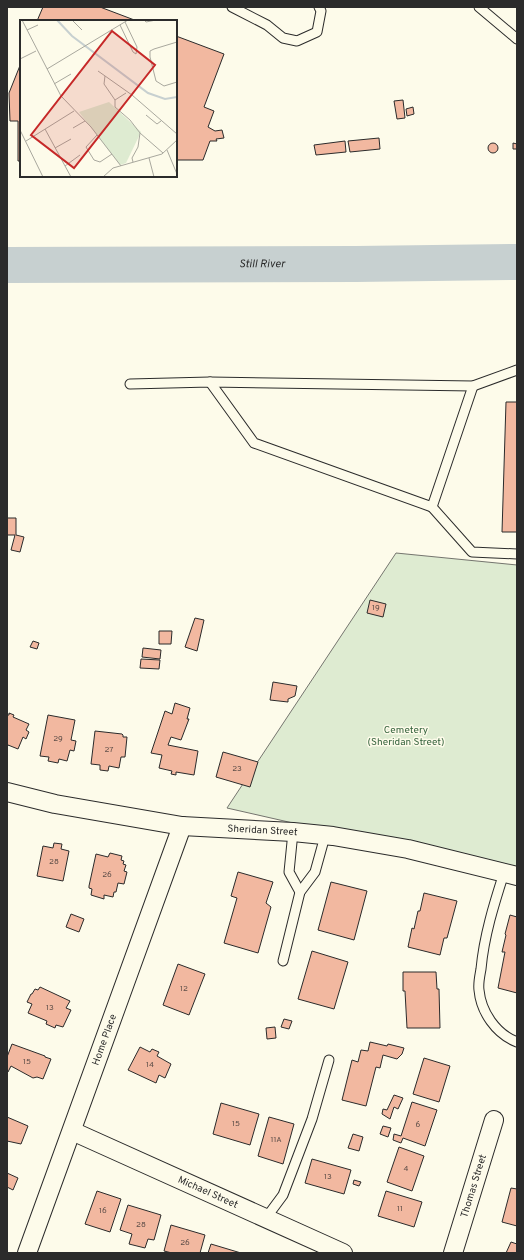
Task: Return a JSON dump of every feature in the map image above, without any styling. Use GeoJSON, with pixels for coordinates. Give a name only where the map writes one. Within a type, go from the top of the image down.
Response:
{"type":"FeatureCollection","features":[{"type":"Feature","properties":{"kind":"street","name":"Sheridan Street"},"geometry":{"type":"LineString","coordinates":[[7,792],[55,804],[182,826],[293,832],[408,849],[510,874]]}},
{"type":"Feature","properties":{"kind":"street","name":"Home Place"},"geometry":{"type":"LineString","coordinates":[[27,1253],[182,826]]}},
{"type":"Feature","properties":{"kind":"street","name":"Thomas Street"},"geometry":{"type":"LineString","coordinates":[[453,1253],[494,1120]]}},
{"type":"Feature","properties":{"kind":"street","name":"Michael Street"},"geometry":{"type":"LineString","coordinates":[[72,1130],[344,1253]]}},
{"type":"Feature","properties":{"kind":"lane"},"geometry":{"type":"LineString","coordinates":[[232,7],[267,25],[283,38],[297,41],[317,32],[321,12],[318,7]]}},
{"type":"Feature","properties":{"kind":"lane"},"geometry":{"type":"LineString","coordinates":[[479,7],[517,38]]}},
{"type":"Feature","properties":{"kind":"lane"},"geometry":{"type":"LineString","coordinates":[[130,384],[210,382],[472,386],[517,370]]}},
{"type":"Feature","properties":{"kind":"lane"},"geometry":{"type":"LineString","coordinates":[[210,382],[254,443],[432,507],[472,552],[517,554]]}},
{"type":"Feature","properties":{"kind":"lane"},"geometry":{"type":"LineString","coordinates":[[432,507],[472,386]]}},
{"type":"Feature","properties":{"kind":"lane"},"geometry":{"type":"LineString","coordinates":[[293,832],[289,872],[300,892]]}},
{"type":"Feature","properties":{"kind":"lane"},"geometry":{"type":"LineString","coordinates":[[283,961],[300,892],[315,872],[325,836]]}},
{"type":"Feature","properties":{"kind":"lane"},"geometry":{"type":"LineString","coordinates":[[510,874],[489,922],[482,953],[479,988],[480,999],[492,1026],[517,1042]]}},
{"type":"Feature","properties":{"kind":"lane"},"geometry":{"type":"LineString","coordinates":[[266,1218],[283,1195],[312,1119],[329,1060]]}},
{"type":"Feature","properties":{"kind":"green space","name":"Cemetery (Sheridan Street)"},"geometry":{"type":"Polygon","coordinates":[[[396,553],[517,565],[517,874],[227,808],[396,553]]]}},
{"type":"Feature","properties":{"kind":"building"},"geometry":{"type":"Polygon","coordinates":[[[43,7],[100,7],[134,20],[37,20],[43,7]]]}},
{"type":"Feature","properties":{"kind":"building"},"geometry":{"type":"Polygon","coordinates":[[[177,36],[224,54],[204,107],[214,111],[208,127],[215,131],[222,130],[224,138],[216,139],[217,141],[210,141],[203,160],[177,160],[177,36]]]}},
{"type":"Feature","properties":{"kind":"building"},"geometry":{"type":"Polygon","coordinates":[[[20,66],[20,161],[18,161],[18,121],[10,121],[9,93],[20,66]]]}},
{"type":"Feature","properties":{"kind":"building"},"geometry":{"type":"Polygon","coordinates":[[[403,100],[405,118],[397,119],[394,101],[403,100]]]}},
{"type":"Feature","properties":{"kind":"building"},"geometry":{"type":"Polygon","coordinates":[[[413,107],[414,114],[407,116],[406,109],[413,107]]]}},
{"type":"Feature","properties":{"kind":"building"},"geometry":{"type":"Polygon","coordinates":[[[379,138],[380,149],[350,152],[348,141],[379,138]]]}},
{"type":"Feature","properties":{"kind":"building"},"geometry":{"type":"Polygon","coordinates":[[[345,141],[346,152],[316,155],[314,145],[345,141]]]}},
{"type":"Feature","properties":{"kind":"building"},"geometry":{"type":"Polygon","coordinates":[[[491,143],[495,143],[497,144],[497,152],[491,153],[488,150],[488,146],[491,143]]]}},
{"type":"Feature","properties":{"kind":"building"},"geometry":{"type":"Polygon","coordinates":[[[513,143],[517,144],[517,149],[513,149],[513,143]]]}},
{"type":"Feature","properties":{"kind":"building"},"geometry":{"type":"Polygon","coordinates":[[[506,402],[517,402],[517,532],[502,532],[506,402]]]}},
{"type":"Feature","properties":{"kind":"building"},"geometry":{"type":"Polygon","coordinates":[[[7,518],[16,518],[16,535],[24,537],[20,552],[11,550],[15,535],[7,535],[7,518]]]}},
{"type":"Feature","properties":{"kind":"building"},"geometry":{"type":"Polygon","coordinates":[[[370,600],[386,604],[383,617],[367,613],[370,600]]]}},
{"type":"Feature","properties":{"kind":"building"},"geometry":{"type":"Polygon","coordinates":[[[195,618],[204,620],[197,651],[185,647],[195,618]]]}},
{"type":"Feature","properties":{"kind":"building"},"geometry":{"type":"Polygon","coordinates":[[[159,631],[172,631],[171,644],[159,644],[159,631]]]}},
{"type":"Feature","properties":{"kind":"building"},"geometry":{"type":"Polygon","coordinates":[[[33,641],[39,643],[37,649],[30,647],[33,641]]]}},
{"type":"Feature","properties":{"kind":"building"},"geometry":{"type":"Polygon","coordinates":[[[143,648],[161,650],[160,659],[142,657],[143,648]]]}},
{"type":"Feature","properties":{"kind":"building"},"geometry":{"type":"Polygon","coordinates":[[[141,659],[160,660],[159,669],[140,668],[141,659]]]}},
{"type":"Feature","properties":{"kind":"building"},"geometry":{"type":"Polygon","coordinates":[[[273,682],[297,686],[295,696],[288,699],[288,702],[270,700],[273,682]]]}},
{"type":"Feature","properties":{"kind":"building"},"geometry":{"type":"Polygon","coordinates":[[[175,703],[190,708],[187,719],[189,719],[181,740],[171,737],[168,745],[198,751],[194,775],[176,772],[176,775],[171,774],[172,771],[159,768],[162,755],[151,753],[165,711],[172,714],[175,703]]]}},
{"type":"Feature","properties":{"kind":"building"},"geometry":{"type":"Polygon","coordinates":[[[9,713],[14,715],[13,717],[29,724],[26,730],[29,732],[26,739],[23,737],[18,749],[8,745],[7,748],[7,715],[9,715],[9,713]]]}},
{"type":"Feature","properties":{"kind":"building"},"geometry":{"type":"Polygon","coordinates":[[[48,715],[75,720],[71,740],[76,741],[74,751],[70,750],[67,761],[59,759],[58,763],[48,761],[49,757],[40,756],[48,715]]]}},
{"type":"Feature","properties":{"kind":"building"},"geometry":{"type":"Polygon","coordinates":[[[95,731],[122,734],[123,737],[127,737],[125,757],[121,757],[119,768],[109,766],[108,771],[100,770],[100,765],[91,764],[95,731]]]}},
{"type":"Feature","properties":{"kind":"building"},"geometry":{"type":"Polygon","coordinates":[[[223,752],[258,762],[250,787],[216,777],[223,752]]]}},
{"type":"Feature","properties":{"kind":"building"},"geometry":{"type":"Polygon","coordinates":[[[54,843],[62,844],[61,849],[69,851],[63,881],[37,876],[43,846],[53,848],[54,843]]]}},
{"type":"Feature","properties":{"kind":"building"},"geometry":{"type":"Polygon","coordinates":[[[110,853],[122,856],[121,860],[124,861],[123,864],[126,865],[124,871],[127,872],[124,884],[118,883],[113,897],[104,895],[104,899],[91,895],[92,889],[89,888],[89,886],[96,854],[108,857],[110,853]]]}},
{"type":"Feature","properties":{"kind":"building"},"geometry":{"type":"Polygon","coordinates":[[[238,872],[273,882],[266,903],[271,907],[258,953],[224,943],[237,898],[231,896],[238,872]]]}},
{"type":"Feature","properties":{"kind":"building"},"geometry":{"type":"Polygon","coordinates":[[[331,882],[367,891],[354,940],[318,930],[331,882]]]}},
{"type":"Feature","properties":{"kind":"building"},"geometry":{"type":"Polygon","coordinates":[[[424,893],[457,901],[447,938],[444,938],[440,955],[408,947],[412,928],[414,929],[424,893]]]}},
{"type":"Feature","properties":{"kind":"building"},"geometry":{"type":"Polygon","coordinates":[[[71,914],[84,919],[79,932],[66,927],[71,914]]]}},
{"type":"Feature","properties":{"kind":"building"},"geometry":{"type":"Polygon","coordinates":[[[510,915],[517,917],[517,993],[498,988],[505,952],[502,952],[510,915]]]}},
{"type":"Feature","properties":{"kind":"building"},"geometry":{"type":"Polygon","coordinates":[[[312,951],[348,962],[334,1009],[298,999],[312,951]]]}},
{"type":"Feature","properties":{"kind":"building"},"geometry":{"type":"Polygon","coordinates":[[[178,964],[205,974],[189,1015],[163,1005],[178,964]]]}},
{"type":"Feature","properties":{"kind":"building"},"geometry":{"type":"Polygon","coordinates":[[[403,972],[436,972],[437,989],[439,989],[440,1028],[407,1028],[405,991],[403,991],[403,972]]]}},
{"type":"Feature","properties":{"kind":"building"},"geometry":{"type":"Polygon","coordinates":[[[40,987],[70,1001],[66,1008],[71,1010],[63,1027],[56,1025],[55,1028],[46,1024],[47,1021],[28,1013],[32,1004],[27,1002],[35,989],[38,990],[40,987]]]}},
{"type":"Feature","properties":{"kind":"building"},"geometry":{"type":"Polygon","coordinates":[[[284,1019],[292,1021],[289,1029],[281,1027],[284,1019]]]}},
{"type":"Feature","properties":{"kind":"building"},"geometry":{"type":"Polygon","coordinates":[[[275,1027],[276,1038],[267,1039],[266,1028],[275,1027]]]}},
{"type":"Feature","properties":{"kind":"building"},"geometry":{"type":"Polygon","coordinates":[[[370,1042],[404,1048],[402,1054],[397,1059],[383,1055],[380,1068],[376,1067],[366,1106],[342,1100],[352,1060],[358,1062],[361,1050],[368,1051],[370,1042]]]}},
{"type":"Feature","properties":{"kind":"building"},"geometry":{"type":"Polygon","coordinates":[[[12,1044],[51,1059],[43,1079],[37,1077],[33,1078],[11,1066],[7,1072],[7,1057],[12,1044]]]}},
{"type":"Feature","properties":{"kind":"building"},"geometry":{"type":"Polygon","coordinates":[[[140,1047],[150,1052],[152,1049],[159,1052],[157,1056],[171,1064],[165,1078],[159,1075],[156,1083],[128,1070],[140,1047]]]}},
{"type":"Feature","properties":{"kind":"building"},"geometry":{"type":"Polygon","coordinates":[[[424,1058],[450,1066],[439,1102],[413,1094],[424,1058]]]}},
{"type":"Feature","properties":{"kind":"building"},"geometry":{"type":"Polygon","coordinates":[[[394,1095],[403,1098],[398,1109],[394,1107],[390,1119],[382,1114],[383,1109],[387,1110],[394,1095]]]}},
{"type":"Feature","properties":{"kind":"building"},"geometry":{"type":"Polygon","coordinates":[[[412,1102],[437,1110],[425,1146],[403,1138],[401,1143],[393,1140],[394,1134],[401,1136],[412,1102]]]}},
{"type":"Feature","properties":{"kind":"building"},"geometry":{"type":"Polygon","coordinates":[[[221,1103],[259,1114],[250,1145],[213,1134],[221,1103]]]}},
{"type":"Feature","properties":{"kind":"building"},"geometry":{"type":"Polygon","coordinates":[[[7,1117],[28,1126],[21,1144],[7,1141],[7,1117]]]}},
{"type":"Feature","properties":{"kind":"building"},"geometry":{"type":"Polygon","coordinates":[[[269,1117],[294,1124],[283,1164],[258,1156],[269,1117]]]}},
{"type":"Feature","properties":{"kind":"building"},"geometry":{"type":"Polygon","coordinates":[[[383,1126],[391,1128],[388,1137],[380,1134],[383,1126]]]}},
{"type":"Feature","properties":{"kind":"building"},"geometry":{"type":"Polygon","coordinates":[[[353,1134],[363,1137],[359,1151],[348,1148],[353,1134]]]}},
{"type":"Feature","properties":{"kind":"building"},"geometry":{"type":"Polygon","coordinates":[[[399,1147],[424,1156],[412,1191],[387,1182],[399,1147]]]}},
{"type":"Feature","properties":{"kind":"building"},"geometry":{"type":"Polygon","coordinates":[[[312,1159],[351,1170],[344,1194],[305,1183],[312,1159]]]}},
{"type":"Feature","properties":{"kind":"building"},"geometry":{"type":"Polygon","coordinates":[[[7,1173],[18,1178],[13,1190],[7,1187],[7,1173]]]}},
{"type":"Feature","properties":{"kind":"building"},"geometry":{"type":"Polygon","coordinates":[[[354,1180],[361,1182],[359,1186],[353,1184],[354,1180]]]}},
{"type":"Feature","properties":{"kind":"building"},"geometry":{"type":"Polygon","coordinates":[[[511,1188],[517,1189],[517,1226],[502,1222],[511,1188]]]}},
{"type":"Feature","properties":{"kind":"building"},"geometry":{"type":"Polygon","coordinates":[[[97,1191],[121,1199],[110,1232],[85,1224],[97,1191]]]}},
{"type":"Feature","properties":{"kind":"building"},"geometry":{"type":"Polygon","coordinates":[[[386,1191],[422,1202],[414,1227],[378,1216],[386,1191]]]}},
{"type":"Feature","properties":{"kind":"building"},"geometry":{"type":"Polygon","coordinates":[[[128,1205],[161,1215],[154,1240],[148,1239],[145,1248],[129,1244],[132,1234],[120,1230],[128,1205]]]}},
{"type":"Feature","properties":{"kind":"building"},"geometry":{"type":"Polygon","coordinates":[[[171,1225],[205,1235],[200,1253],[172,1253],[164,1251],[171,1225]]]}},
{"type":"Feature","properties":{"kind":"building"},"geometry":{"type":"Polygon","coordinates":[[[511,1242],[517,1244],[517,1253],[506,1253],[511,1242]]]}},
{"type":"Feature","properties":{"kind":"building"},"geometry":{"type":"Polygon","coordinates":[[[211,1244],[241,1253],[208,1253],[211,1244]]]}},
{"type":"Feature","properties":{"kind":"waterway","name":"Still River"},"geometry":{"type":"LineString","coordinates":[[7,265],[517,262]]}}]}
